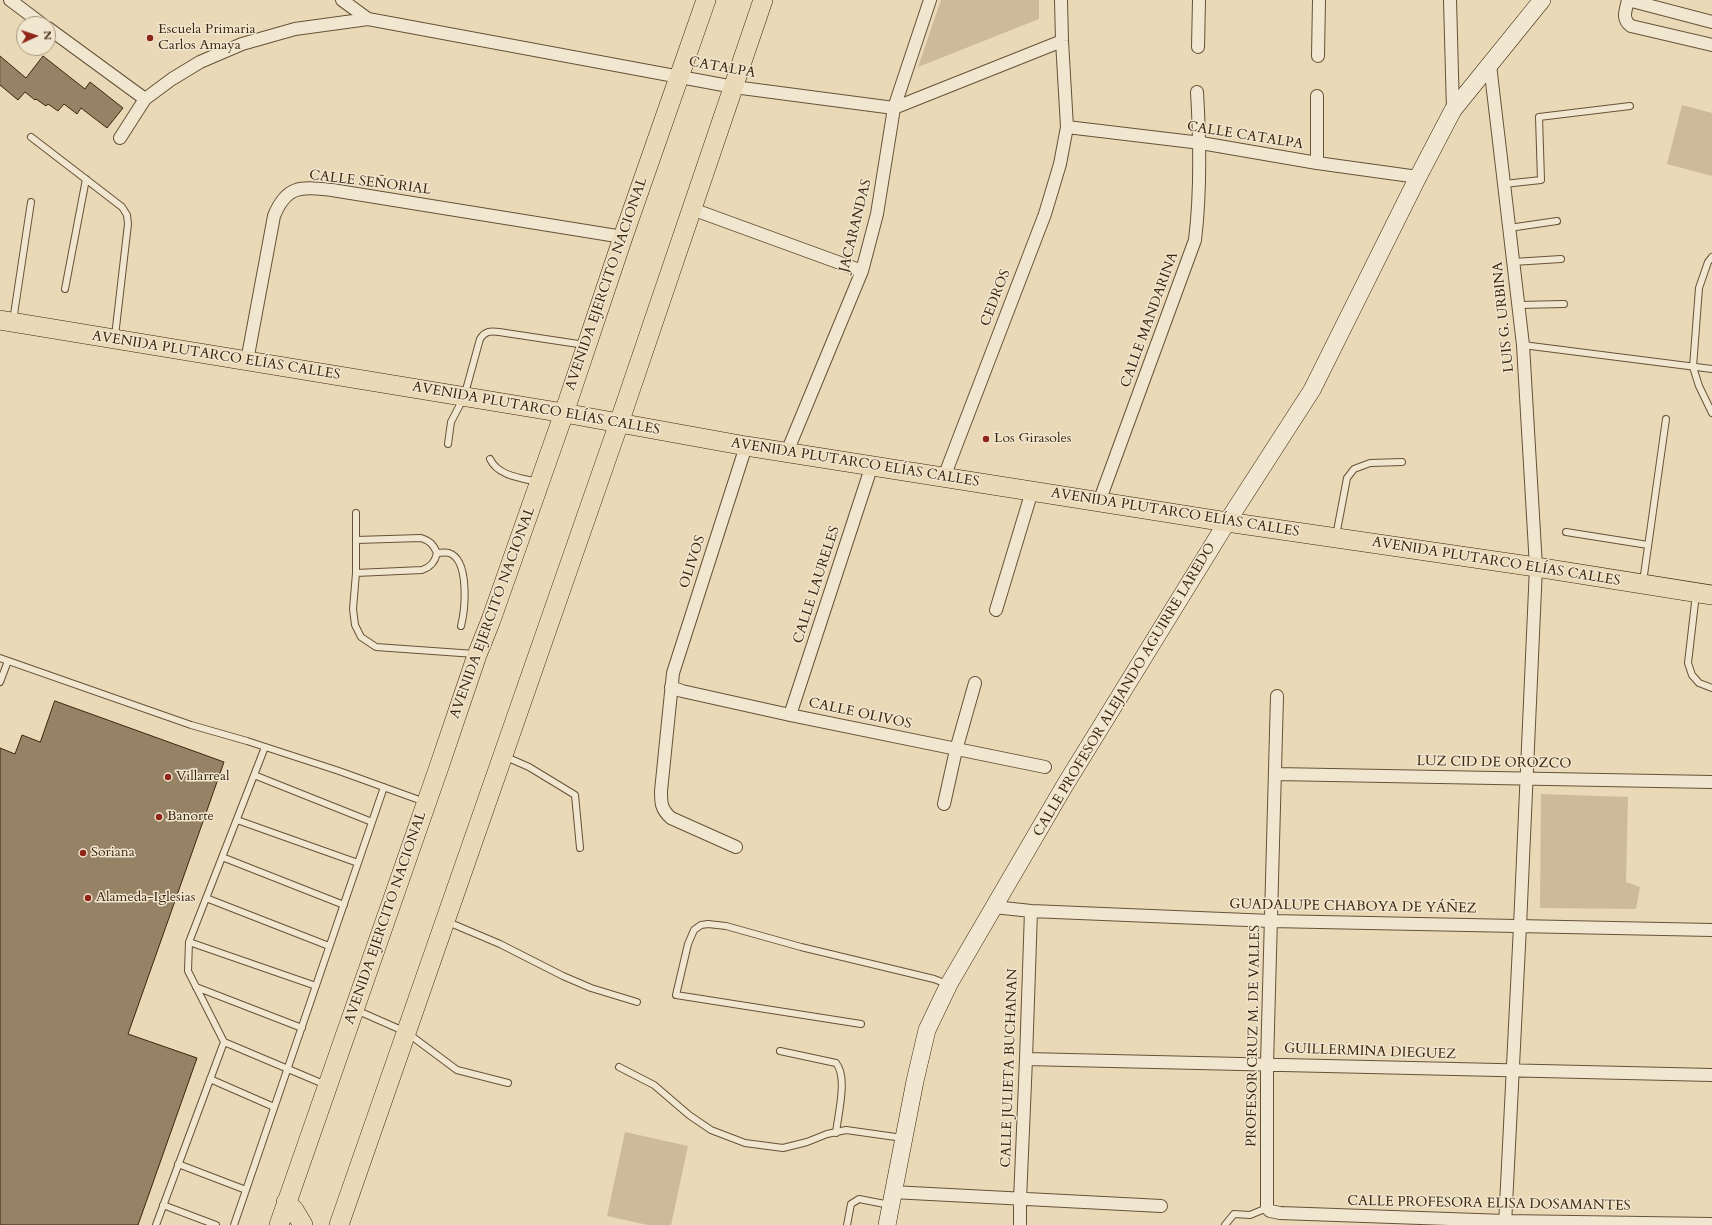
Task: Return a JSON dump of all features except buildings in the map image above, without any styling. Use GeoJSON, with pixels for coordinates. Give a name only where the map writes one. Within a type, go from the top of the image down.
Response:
{"type":"FeatureCollection","features":[{"type":"Feature","properties":{"kind":"main road","name":"AVENIDA EJERCITO NACIONAL"},"geometry":{"type":"LineString","coordinates":[[279,1225],[477,655],[564,413],[622,237],[706,0]]}},
{"type":"Feature","properties":{"kind":"main road"},"geometry":{"type":"LineString","coordinates":[[339,1225],[618,423],[763,0]]}},
{"type":"Feature","properties":{"kind":"main road","name":"AVENIDA PLUTARCO ELÍAS CALLES"},"geometry":{"type":"LineString","coordinates":[[7,321],[564,413],[746,446],[1227,522],[1536,567],[1704,594]]}},
{"type":"Feature","properties":{"kind":"main road"},"geometry":{"type":"LineString","coordinates":[[286,1202],[294,1210],[303,1225]]}},
{"type":"Feature","properties":{"kind":"street"},"geometry":{"type":"LineString","coordinates":[[10,0],[31,16]]}},
{"type":"Feature","properties":{"kind":"street"},"geometry":{"type":"LineString","coordinates":[[342,0],[368,19]]}},
{"type":"Feature","properties":{"kind":"street","name":"JACARANDAS"},"geometry":{"type":"LineString","coordinates":[[787,452],[862,271],[877,214],[894,108],[930,0]]}},
{"type":"Feature","properties":{"kind":"street","name":"CEDROS"},"geometry":{"type":"LineString","coordinates":[[944,477],[1045,214],[1060,164],[1067,127],[1061,0]]}},
{"type":"Feature","properties":{"kind":"street"},"geometry":{"type":"LineString","coordinates":[[1198,47],[1199,0]]}},
{"type":"Feature","properties":{"kind":"street"},"geometry":{"type":"LineString","coordinates":[[1318,56],[1320,0]]}},
{"type":"Feature","properties":{"kind":"street"},"geometry":{"type":"LineString","coordinates":[[1450,0],[1453,110]]}},
{"type":"Feature","properties":{"kind":"street","name":"CALLE PROFESOR ALEJANDO AGUIRRE LAREDO"},"geometry":{"type":"LineString","coordinates":[[887,1225],[903,1138],[928,1030],[949,984],[1065,785],[1227,522],[1312,390],[1453,110],[1542,0]]}},
{"type":"Feature","properties":{"kind":"street"},"geometry":{"type":"LineString","coordinates":[[1712,22],[1628,0],[1624,17],[1626,22],[1631,26],[1712,45]]}},
{"type":"Feature","properties":{"kind":"street"},"geometry":{"type":"LineString","coordinates":[[120,138],[145,99],[172,79],[200,62],[242,44],[295,29],[368,19]]}},
{"type":"Feature","properties":{"kind":"street","name":"CATALPA"},"geometry":{"type":"LineString","coordinates":[[368,19],[734,87],[894,108],[1062,41]]}},
{"type":"Feature","properties":{"kind":"street"},"geometry":{"type":"LineString","coordinates":[[56,34],[145,99]]}},
{"type":"Feature","properties":{"kind":"street","name":"LUIS G. URBINA"},"geometry":{"type":"LineString","coordinates":[[1490,66],[1523,345],[1536,567],[1514,1071],[1505,1223]]}},
{"type":"Feature","properties":{"kind":"street","name":"CALLE MANDARINA"},"geometry":{"type":"LineString","coordinates":[[1099,502],[1195,240],[1199,210],[1200,143],[1197,92]]}},
{"type":"Feature","properties":{"kind":"street"},"geometry":{"type":"LineString","coordinates":[[1317,96],[1317,163]]}},
{"type":"Feature","properties":{"kind":"street","name":"CALLE CATALPA"},"geometry":{"type":"LineString","coordinates":[[1067,127],[1200,143],[1317,163],[1418,177]]}},
{"type":"Feature","properties":{"kind":"street","name":"CALLE SEÑORIAL"},"geometry":{"type":"LineString","coordinates":[[247,361],[274,216],[279,202],[286,195],[295,190],[310,188],[332,190],[622,237]]}},
{"type":"Feature","properties":{"kind":"street"},"geometry":{"type":"LineString","coordinates":[[692,209],[862,271]]}},
{"type":"Feature","properties":{"kind":"street","name":"OLIVOS"},"geometry":{"type":"LineString","coordinates":[[736,847],[676,821],[664,812],[661,804],[661,791],[673,673],[746,446]]}},
{"type":"Feature","properties":{"kind":"street","name":"CALLE LAURELES"},"geometry":{"type":"LineString","coordinates":[[790,715],[872,465]]}},
{"type":"Feature","properties":{"kind":"street"},"geometry":{"type":"LineString","coordinates":[[996,610],[1032,491]]}},
{"type":"Feature","properties":{"kind":"street"},"geometry":{"type":"LineString","coordinates":[[944,804],[956,750],[975,683]]}},
{"type":"Feature","properties":{"kind":"street","name":"CALLE OLIVOS"},"geometry":{"type":"LineString","coordinates":[[671,687],[682,691],[790,715],[1045,767]]}},
{"type":"Feature","properties":{"kind":"street","name":"PROFESOR CRUZ M. DE VALLES"},"geometry":{"type":"LineString","coordinates":[[1267,1208],[1267,1064],[1277,696]]}},
{"type":"Feature","properties":{"kind":"street","name":"LUZ CID DE OROZCO"},"geometry":{"type":"LineString","coordinates":[[1276,774],[1712,782]]}},
{"type":"Feature","properties":{"kind":"street","name":"GUADALUPE CHABOYA DE YÁÑEZ"},"geometry":{"type":"LineString","coordinates":[[994,908],[1031,911],[1271,921],[1712,930]]}},
{"type":"Feature","properties":{"kind":"street","name":"CALLE JULIETA BUCHANAN"},"geometry":{"type":"LineString","coordinates":[[1020,1225],[1031,911]]}},
{"type":"Feature","properties":{"kind":"street","name":"GUILLERMINA DIEGUEZ"},"geometry":{"type":"LineString","coordinates":[[1026,1059],[1712,1075]]}},
{"type":"Feature","properties":{"kind":"street"},"geometry":{"type":"LineString","coordinates":[[891,1198],[1020,1200],[1162,1206]]}},
{"type":"Feature","properties":{"kind":"street","name":"CALLE PROFESORA ELISA DOSAMANTES"},"geometry":{"type":"LineString","coordinates":[[1267,1208],[1274,1213],[1505,1223],[1712,1224]]}},
{"type":"Feature","properties":{"kind":"lane"},"geometry":{"type":"LineString","coordinates":[[1504,184],[1541,180],[1539,117],[1630,106]]}},
{"type":"Feature","properties":{"kind":"lane"},"geometry":{"type":"LineString","coordinates":[[31,137],[122,207],[127,215],[127,241],[115,340]]}},
{"type":"Feature","properties":{"kind":"lane"},"geometry":{"type":"LineString","coordinates":[[66,289],[86,179]]}},
{"type":"Feature","properties":{"kind":"lane"},"geometry":{"type":"LineString","coordinates":[[7,321],[31,202]]}},
{"type":"Feature","properties":{"kind":"lane"},"geometry":{"type":"LineString","coordinates":[[1509,228],[1557,222]]}},
{"type":"Feature","properties":{"kind":"lane"},"geometry":{"type":"LineString","coordinates":[[1712,257],[1708,262],[1699,288],[1693,367],[1699,386],[1712,413]]}},
{"type":"Feature","properties":{"kind":"lane"},"geometry":{"type":"LineString","coordinates":[[1513,262],[1560,259]]}},
{"type":"Feature","properties":{"kind":"lane"},"geometry":{"type":"LineString","coordinates":[[1518,305],[1564,304]]}},
{"type":"Feature","properties":{"kind":"lane"},"geometry":{"type":"LineString","coordinates":[[448,444],[451,422],[464,397],[480,339],[484,334],[489,331],[587,345]]}},
{"type":"Feature","properties":{"kind":"lane"},"geometry":{"type":"LineString","coordinates":[[1523,345],[1712,369]]}},
{"type":"Feature","properties":{"kind":"lane"},"geometry":{"type":"LineString","coordinates":[[1642,584],[1666,419]]}},
{"type":"Feature","properties":{"kind":"lane"},"geometry":{"type":"LineString","coordinates":[[490,459],[493,466],[501,472],[539,483]]}},
{"type":"Feature","properties":{"kind":"lane"},"geometry":{"type":"LineString","coordinates":[[1336,538],[1347,478],[1354,469],[1370,463],[1402,462]]}},
{"type":"Feature","properties":{"kind":"lane"},"geometry":{"type":"LineString","coordinates":[[356,513],[356,573],[353,609],[355,625],[361,637],[376,646],[477,655]]}},
{"type":"Feature","properties":{"kind":"lane"},"geometry":{"type":"LineString","coordinates":[[1566,532],[1648,545]]}},
{"type":"Feature","properties":{"kind":"lane"},"geometry":{"type":"LineString","coordinates":[[356,540],[421,538],[432,544],[437,553],[433,564],[422,570],[356,573]]}},
{"type":"Feature","properties":{"kind":"lane"},"geometry":{"type":"LineString","coordinates":[[437,553],[449,553],[455,556],[460,564],[465,597],[465,611],[461,626]]}},
{"type":"Feature","properties":{"kind":"lane"},"geometry":{"type":"LineString","coordinates":[[1704,594],[1688,663],[1692,675],[1699,682],[1712,688]]}},
{"type":"Feature","properties":{"kind":"lane"},"geometry":{"type":"LineString","coordinates":[[0,658],[191,726],[265,747],[384,787],[426,803]]}},
{"type":"Feature","properties":{"kind":"lane"},"geometry":{"type":"LineString","coordinates":[[0,682],[8,661]]}},
{"type":"Feature","properties":{"kind":"lane"},"geometry":{"type":"LineString","coordinates":[[265,747],[189,942],[188,971],[224,1042],[287,1070],[327,1085]]}},
{"type":"Feature","properties":{"kind":"lane"},"geometry":{"type":"LineString","coordinates":[[502,755],[529,767],[575,795],[580,848]]}},
{"type":"Feature","properties":{"kind":"lane"},"geometry":{"type":"LineString","coordinates":[[254,775],[372,822]]}},
{"type":"Feature","properties":{"kind":"lane"},"geometry":{"type":"LineString","coordinates":[[234,1225],[384,787]]}},
{"type":"Feature","properties":{"kind":"lane"},"geometry":{"type":"LineString","coordinates":[[236,820],[358,862]]}},
{"type":"Feature","properties":{"kind":"lane"},"geometry":{"type":"LineString","coordinates":[[222,858],[344,905]]}},
{"type":"Feature","properties":{"kind":"lane"},"geometry":{"type":"LineString","coordinates":[[206,898],[329,946]]}},
{"type":"Feature","properties":{"kind":"lane"},"geometry":{"type":"LineString","coordinates":[[444,921],[500,944],[563,976],[591,988],[637,1002]]}},
{"type":"Feature","properties":{"kind":"lane"},"geometry":{"type":"LineString","coordinates":[[861,1024],[676,995],[688,944],[694,930],[700,925],[708,924],[726,926],[949,984]]}},
{"type":"Feature","properties":{"kind":"lane"},"geometry":{"type":"LineString","coordinates":[[189,942],[316,986]]}},
{"type":"Feature","properties":{"kind":"lane"},"geometry":{"type":"LineString","coordinates":[[196,987],[302,1028]]}},
{"type":"Feature","properties":{"kind":"lane"},"geometry":{"type":"LineString","coordinates":[[354,1009],[406,1032],[457,1070],[508,1083]]}},
{"type":"Feature","properties":{"kind":"lane"},"geometry":{"type":"LineString","coordinates":[[156,1225],[224,1042]]}},
{"type":"Feature","properties":{"kind":"lane"},"geometry":{"type":"LineString","coordinates":[[780,1051],[836,1063],[841,1068],[842,1083],[836,1132]]}},
{"type":"Feature","properties":{"kind":"lane"},"geometry":{"type":"LineString","coordinates":[[619,1067],[654,1085],[689,1115],[710,1130],[745,1143],[783,1148],[846,1130],[862,1131],[903,1138]]}},
{"type":"Feature","properties":{"kind":"lane"},"geometry":{"type":"LineString","coordinates":[[210,1079],[274,1107]]}},
{"type":"Feature","properties":{"kind":"lane"},"geometry":{"type":"LineString","coordinates":[[178,1164],[246,1190]]}},
{"type":"Feature","properties":{"kind":"lane"},"geometry":{"type":"LineString","coordinates":[[847,1225],[851,1204],[859,1199],[891,1198]]}},
{"type":"Feature","properties":{"kind":"lane"},"geometry":{"type":"LineString","coordinates":[[163,1205],[216,1225]]}},
{"type":"Feature","properties":{"kind":"lane"},"geometry":{"type":"LineString","coordinates":[[1225,1225],[1234,1214],[1250,1215],[1267,1208]]}},
{"type":"Feature","properties":{"kind":"shaded area"},"geometry":{"type":"Polygon","coordinates":[[[941,0],[1039,0],[1039,19],[918,67],[941,0]]]}},
{"type":"Feature","properties":{"kind":"shaded area"},"geometry":{"type":"Polygon","coordinates":[[[1682,105],[1712,113],[1712,176],[1667,164],[1682,105]]]}},
{"type":"Feature","properties":{"kind":"shaded area"},"geometry":{"type":"Polygon","coordinates":[[[1541,794],[1628,797],[1626,882],[1640,887],[1636,909],[1540,908],[1541,794]]]}},
{"type":"Feature","properties":{"kind":"shaded area"},"geometry":{"type":"Polygon","coordinates":[[[625,1132],[688,1146],[671,1225],[648,1225],[607,1216],[625,1132]]]}},
{"type":"Feature","properties":{"kind":"place","name":"Escuela Primaria Carlos Amaya"},"geometry":{"type":"Point","coordinates":[150,38]}},
{"type":"Feature","properties":{"kind":"place","name":"Los Girasoles"},"geometry":{"type":"Point","coordinates":[986,439]}},
{"type":"Feature","properties":{"kind":"place","name":"Villarreal"},"geometry":{"type":"Point","coordinates":[168,777]}},
{"type":"Feature","properties":{"kind":"place","name":"Banorte"},"geometry":{"type":"Point","coordinates":[159,817]}},
{"type":"Feature","properties":{"kind":"place","name":"Soriana"},"geometry":{"type":"Point","coordinates":[83,853]}},
{"type":"Feature","properties":{"kind":"place","name":"Alameda-Iglesias"},"geometry":{"type":"Point","coordinates":[88,898]}}]}
